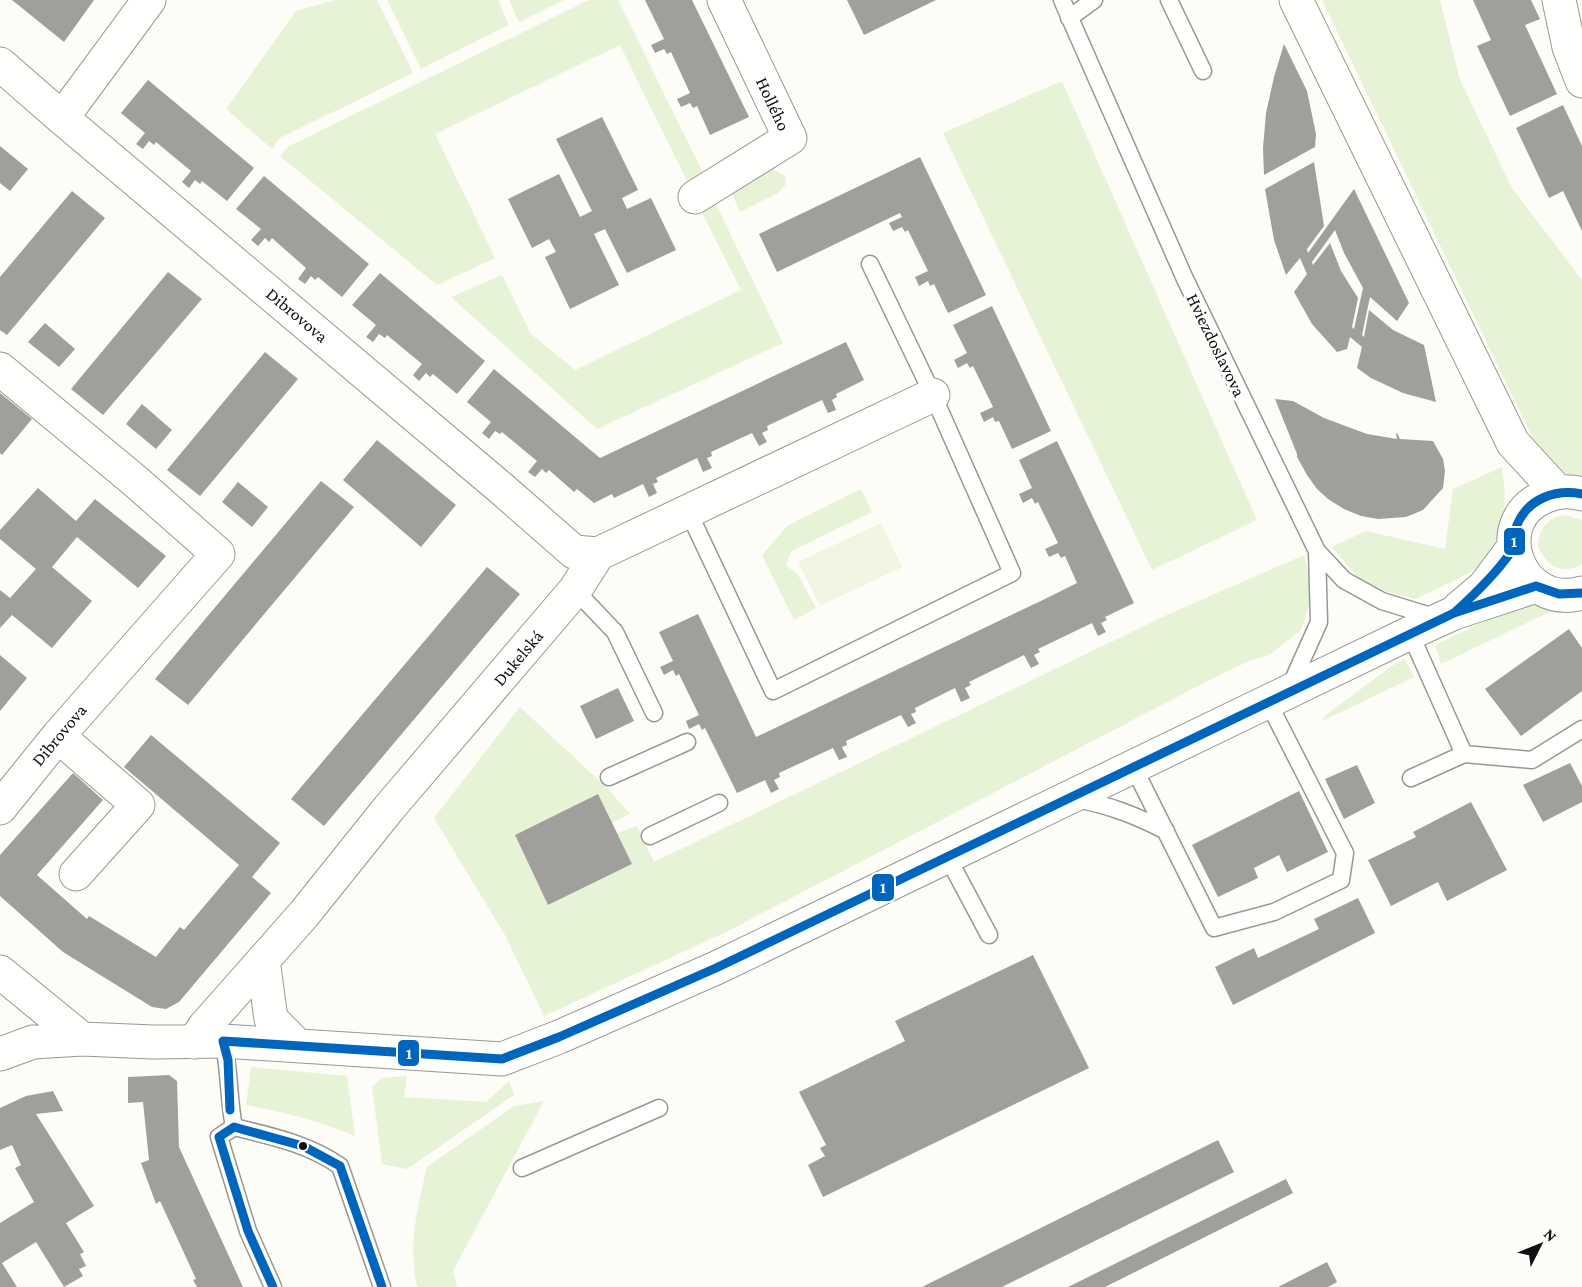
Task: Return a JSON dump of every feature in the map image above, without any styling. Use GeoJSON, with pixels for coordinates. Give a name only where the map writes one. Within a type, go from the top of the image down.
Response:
{"type":"FeatureCollection","features":[{"type":"Feature","properties":{"kind":"street"},"geometry":{"type":"LineString","coordinates":[[62,118],[149,0]]}},
{"type":"Feature","properties":{"kind":"street","name":"Hollého"},"geometry":{"type":"LineString","coordinates":[[695,197],[790,138],[724,0]]}},
{"type":"Feature","properties":{"kind":"street"},"geometry":{"type":"LineString","coordinates":[[1296,0],[1513,443],[1570,493]]}},
{"type":"Feature","properties":{"kind":"street"},"geometry":{"type":"LineString","coordinates":[[1559,0],[1569,47],[1582,81]]}},
{"type":"Feature","properties":{"kind":"street","name":"Dibrovova"},"geometry":{"type":"LineString","coordinates":[[0,64],[574,552],[598,554]]}},
{"type":"Feature","properties":{"kind":"street","name":"Dibrovova"},"geometry":{"type":"LineString","coordinates":[[0,369],[134,480],[218,554],[57,736],[0,808]]}},
{"type":"Feature","properties":{"kind":"street"},"geometry":{"type":"LineString","coordinates":[[598,554],[933,395]]}},
{"type":"Feature","properties":{"kind":"street"},"geometry":{"type":"LineString","coordinates":[[1513,443],[1521,569],[1536,586],[1550,593],[1564,596],[1582,593]]}},
{"type":"Feature","properties":{"kind":"street"},"geometry":{"type":"LineString","coordinates":[[1447,616],[1484,587],[1537,500],[1570,493]]}},
{"type":"Feature","properties":{"kind":"street","name":"Dukelská"},"geometry":{"type":"LineString","coordinates":[[208,1041],[262,960],[304,914],[389,808],[575,590],[598,554]]}},
{"type":"Feature","properties":{"kind":"street"},"geometry":{"type":"LineString","coordinates":[[0,1054],[33,1042],[82,1039],[208,1041],[502,1059],[559,1037],[716,968],[1447,616],[1536,586]]}},
{"type":"Feature","properties":{"kind":"street"},"geometry":{"type":"LineString","coordinates":[[57,736],[138,805],[76,874]]}},
{"type":"Feature","properties":{"kind":"street"},"geometry":{"type":"LineString","coordinates":[[262,960],[271,1019],[298,1046]]}},
{"type":"Feature","properties":{"kind":"street"},"geometry":{"type":"LineString","coordinates":[[0,972],[82,1039]]}},
{"type":"Feature","properties":{"kind":"lane","name":"Hviezdoslavova"},"geometry":{"type":"LineString","coordinates":[[1062,0],[1185,279],[1317,551],[1319,622],[1278,697]]}},
{"type":"Feature","properties":{"kind":"lane"},"geometry":{"type":"LineString","coordinates":[[1069,18],[1094,0]]}},
{"type":"Feature","properties":{"kind":"lane"},"geometry":{"type":"LineString","coordinates":[[1169,0],[1203,71]]}},
{"type":"Feature","properties":{"kind":"lane"},"geometry":{"type":"LineString","coordinates":[[688,511],[773,691],[1012,573],[933,395],[870,264]]}},
{"type":"Feature","properties":{"kind":"lane"},"geometry":{"type":"LineString","coordinates":[[1317,551],[1344,579],[1382,602],[1447,616]]}},
{"type":"Feature","properties":{"kind":"lane"},"geometry":{"type":"LineString","coordinates":[[575,590],[615,632],[654,713]]}},
{"type":"Feature","properties":{"kind":"lane"},"geometry":{"type":"LineString","coordinates":[[1410,633],[1464,754]]}},
{"type":"Feature","properties":{"kind":"lane"},"geometry":{"type":"LineString","coordinates":[[1133,766],[1214,928],[1274,912],[1341,880],[1345,853],[1278,697]]}},
{"type":"Feature","properties":{"kind":"lane"},"geometry":{"type":"LineString","coordinates":[[1411,778],[1464,754],[1532,760],[1582,729]]}},
{"type":"Feature","properties":{"kind":"lane"},"geometry":{"type":"LineString","coordinates":[[609,777],[687,742]]}},
{"type":"Feature","properties":{"kind":"lane"},"geometry":{"type":"LineString","coordinates":[[1068,798],[1104,804],[1139,816],[1166,831]]}},
{"type":"Feature","properties":{"kind":"lane"},"geometry":{"type":"LineString","coordinates":[[650,836],[719,803]]}},
{"type":"Feature","properties":{"kind":"lane"},"geometry":{"type":"LineString","coordinates":[[947,856],[989,935]]}},
{"type":"Feature","properties":{"kind":"lane"},"geometry":{"type":"LineString","coordinates":[[208,1041],[228,1060],[234,1126]]}},
{"type":"Feature","properties":{"kind":"lane"},"geometry":{"type":"LineString","coordinates":[[522,1168],[659,1108]]}},
{"type":"Feature","properties":{"kind":"lane"},"geometry":{"type":"LineString","coordinates":[[234,1126],[219,1137],[248,1231],[273,1287]]}},
{"type":"Feature","properties":{"kind":"lane"},"geometry":{"type":"LineString","coordinates":[[234,1126],[324,1154],[340,1166],[382,1287]]}},
{"type":"Feature","properties":{"kind":"green space"},"geometry":{"type":"Polygon","coordinates":[[[335,0],[377,0],[413,73],[280,138],[272,149],[226,109],[296,11],[335,0]]]}},
{"type":"Feature","properties":{"kind":"green space"},"geometry":{"type":"Polygon","coordinates":[[[387,0],[498,0],[509,25],[421,69],[387,0]]]}},
{"type":"Feature","properties":{"kind":"green space"},"geometry":{"type":"Polygon","coordinates":[[[509,0],[564,0],[519,22],[509,0]]]}},
{"type":"Feature","properties":{"kind":"green space"},"geometry":{"type":"Polygon","coordinates":[[[589,0],[618,0],[708,183],[692,191],[620,45],[435,134],[495,258],[437,285],[280,156],[289,146],[589,0]]]}},
{"type":"Feature","properties":{"kind":"green space"},"geometry":{"type":"Polygon","coordinates":[[[1322,0],[1440,0],[1460,80],[1512,188],[1582,280],[1582,479],[1564,473],[1537,447],[1322,0]]]}},
{"type":"Feature","properties":{"kind":"green space"},"geometry":{"type":"Polygon","coordinates":[[[1062,81],[1257,520],[1152,570],[943,133],[1062,81]]]}},
{"type":"Feature","properties":{"kind":"green space"},"geometry":{"type":"Polygon","coordinates":[[[771,168],[785,176],[786,184],[778,193],[740,212],[729,187],[771,168]]]}},
{"type":"Feature","properties":{"kind":"green space"},"geometry":{"type":"Polygon","coordinates":[[[713,198],[783,343],[597,429],[451,297],[502,275],[531,334],[575,370],[741,290],[698,205],[713,198]]]}},
{"type":"Feature","properties":{"kind":"green space"},"geometry":{"type":"Polygon","coordinates":[[[1502,467],[1505,493],[1504,521],[1496,547],[1478,567],[1448,584],[1415,599],[1388,592],[1359,579],[1332,547],[1366,531],[1445,549],[1453,489],[1502,467]]]}},
{"type":"Feature","properties":{"kind":"green space"},"geometry":{"type":"Polygon","coordinates":[[[861,489],[872,512],[791,551],[786,566],[797,573],[816,608],[794,620],[762,555],[787,526],[861,489]]]}},
{"type":"Feature","properties":{"kind":"green space"},"geometry":{"type":"Polygon","coordinates":[[[1564,515],[1582,520],[1582,564],[1568,569],[1550,564],[1538,546],[1542,530],[1548,522],[1564,515]]]}},
{"type":"Feature","properties":{"kind":"green space"},"geometry":{"type":"Polygon","coordinates":[[[881,523],[902,567],[820,606],[798,562],[881,523]]]}},
{"type":"Feature","properties":{"kind":"green space"},"geometry":{"type":"Polygon","coordinates":[[[1304,555],[1314,592],[1301,630],[1269,655],[1249,661],[1204,683],[724,933],[544,1016],[505,935],[434,818],[520,707],[607,788],[630,814],[612,823],[598,794],[515,835],[549,905],[632,864],[617,833],[637,826],[654,862],[1169,614],[1304,555]]]}},
{"type":"Feature","properties":{"kind":"green space"},"geometry":{"type":"Polygon","coordinates":[[[1537,604],[1560,607],[1441,664],[1435,645],[1511,608],[1537,604]]]}},
{"type":"Feature","properties":{"kind":"green space"},"geometry":{"type":"Polygon","coordinates":[[[1405,659],[1414,677],[1322,721],[1326,715],[1393,665],[1405,659]]]}},
{"type":"Feature","properties":{"kind":"green space"},"geometry":{"type":"Polygon","coordinates":[[[251,1067],[347,1076],[355,1136],[301,1118],[246,1105],[251,1067]]]}},
{"type":"Feature","properties":{"kind":"green space"},"geometry":{"type":"Polygon","coordinates":[[[407,1076],[404,1097],[486,1102],[509,1081],[514,1095],[407,1169],[382,1164],[372,1087],[382,1078],[407,1076]]]}},
{"type":"Feature","properties":{"kind":"green space"},"geometry":{"type":"Polygon","coordinates":[[[544,1101],[453,1271],[457,1287],[417,1287],[413,1256],[414,1241],[417,1212],[427,1167],[514,1106],[544,1101]]]}},
{"type":"Feature","properties":{"kind":"building"},"geometry":{"type":"Polygon","coordinates":[[[12,0],[94,0],[64,42],[12,0]]]}},
{"type":"Feature","properties":{"kind":"building"},"geometry":{"type":"Polygon","coordinates":[[[645,0],[692,0],[749,117],[710,135],[697,106],[693,108],[690,103],[681,107],[677,99],[690,93],[671,52],[667,54],[664,49],[655,53],[651,45],[664,39],[645,0]]]}},
{"type":"Feature","properties":{"kind":"building"},"geometry":{"type":"Polygon","coordinates":[[[847,0],[936,0],[864,35],[847,0]]]}},
{"type":"Feature","properties":{"kind":"building"},"geometry":{"type":"Polygon","coordinates":[[[1473,0],[1531,0],[1540,19],[1525,25],[1557,94],[1510,116],[1477,46],[1491,40],[1473,0]]]}},
{"type":"Feature","properties":{"kind":"building"},"geometry":{"type":"Polygon","coordinates":[[[1284,44],[1307,91],[1316,134],[1315,147],[1264,175],[1263,148],[1266,113],[1284,44]]]}},
{"type":"Feature","properties":{"kind":"building"},"geometry":{"type":"Polygon","coordinates":[[[148,80],[254,168],[227,201],[202,181],[200,184],[195,180],[189,188],[182,182],[191,171],[156,142],[154,145],[149,141],[143,149],[136,144],[145,133],[121,113],[148,80]]]}},
{"type":"Feature","properties":{"kind":"building"},"geometry":{"type":"Polygon","coordinates":[[[1563,105],[1582,146],[1582,231],[1563,191],[1549,198],[1516,128],[1563,105]]]}},
{"type":"Feature","properties":{"kind":"building"},"geometry":{"type":"Polygon","coordinates":[[[602,117],[638,190],[622,198],[627,209],[651,198],[676,250],[627,273],[605,229],[594,234],[619,285],[570,309],[545,257],[556,252],[549,239],[532,248],[508,199],[559,174],[580,217],[592,211],[556,139],[602,117]]]}},
{"type":"Feature","properties":{"kind":"building"},"geometry":{"type":"Polygon","coordinates":[[[0,146],[28,169],[10,191],[0,183],[0,146]]]}},
{"type":"Feature","properties":{"kind":"building"},"geometry":{"type":"Polygon","coordinates":[[[920,157],[986,295],[948,313],[934,284],[930,286],[928,281],[919,286],[915,277],[928,271],[908,230],[905,232],[902,227],[893,231],[889,223],[902,217],[900,213],[777,272],[759,234],[920,157]]]}},
{"type":"Feature","properties":{"kind":"building"},"geometry":{"type":"Polygon","coordinates":[[[1314,162],[1324,226],[1307,249],[1308,253],[1354,189],[1409,303],[1397,321],[1370,297],[1362,335],[1364,337],[1369,310],[1393,330],[1424,345],[1436,402],[1403,393],[1371,378],[1357,368],[1362,347],[1350,337],[1347,349],[1337,352],[1312,324],[1294,292],[1307,274],[1300,258],[1286,275],[1274,240],[1265,189],[1314,162]],[[1335,230],[1312,262],[1313,265],[1330,243],[1341,271],[1358,298],[1352,327],[1354,329],[1363,288],[1344,253],[1335,230]]]}},
{"type":"Feature","properties":{"kind":"building"},"geometry":{"type":"Polygon","coordinates":[[[264,176],[369,264],[342,297],[318,277],[315,280],[311,276],[305,284],[298,279],[306,268],[272,238],[269,242],[265,238],[258,246],[251,240],[261,229],[236,209],[264,176]]]}},
{"type":"Feature","properties":{"kind":"building"},"geometry":{"type":"Polygon","coordinates":[[[72,191],[105,218],[7,335],[0,330],[0,277],[72,191]]]}},
{"type":"Feature","properties":{"kind":"building"},"geometry":{"type":"Polygon","coordinates":[[[168,272],[202,299],[103,415],[71,389],[168,272]]]}},
{"type":"Feature","properties":{"kind":"building"},"geometry":{"type":"Polygon","coordinates":[[[380,273],[485,361],[457,394],[433,374],[430,377],[426,373],[419,381],[413,375],[422,364],[387,335],[385,338],[379,334],[373,342],[366,337],[376,325],[352,305],[380,273]]]}},
{"type":"Feature","properties":{"kind":"building"},"geometry":{"type":"Polygon","coordinates":[[[992,306],[1051,431],[1012,449],[999,421],[995,422],[993,417],[984,422],[980,413],[993,407],[973,366],[970,368],[967,363],[958,368],[954,360],[967,353],[953,325],[992,306]]]}},
{"type":"Feature","properties":{"kind":"building"},"geometry":{"type":"Polygon","coordinates":[[[45,323],[75,349],[59,367],[28,342],[45,323]]]}},
{"type":"Feature","properties":{"kind":"building"},"geometry":{"type":"Polygon","coordinates":[[[846,342],[864,380],[836,394],[837,397],[832,400],[836,410],[828,413],[822,400],[767,426],[768,430],[762,433],[767,442],[759,446],[752,433],[711,452],[712,456],[707,458],[712,468],[703,472],[697,458],[656,478],[658,482],[653,484],[657,493],[649,497],[643,484],[614,498],[612,494],[594,503],[577,489],[574,492],[549,470],[546,473],[542,469],[535,477],[528,472],[537,461],[502,432],[500,434],[495,431],[489,439],[482,433],[491,422],[467,402],[494,369],[600,458],[846,342]]]}},
{"type":"Feature","properties":{"kind":"building"},"geometry":{"type":"Polygon","coordinates":[[[265,352],[298,379],[200,496],[167,470],[265,352]]]}},
{"type":"Feature","properties":{"kind":"building"},"geometry":{"type":"Polygon","coordinates":[[[0,393],[32,419],[2,455],[0,453],[0,393]]]}},
{"type":"Feature","properties":{"kind":"building"},"geometry":{"type":"Polygon","coordinates":[[[1275,399],[1293,401],[1324,418],[1367,434],[1397,439],[1397,433],[1400,439],[1433,441],[1443,459],[1445,471],[1443,488],[1423,510],[1406,517],[1378,519],[1361,516],[1344,509],[1317,489],[1307,475],[1297,457],[1275,399]]]}},
{"type":"Feature","properties":{"kind":"building"},"geometry":{"type":"Polygon","coordinates":[[[142,404],[172,430],[156,449],[126,424],[142,404]]]}},
{"type":"Feature","properties":{"kind":"building"},"geometry":{"type":"Polygon","coordinates":[[[377,440],[456,505],[421,547],[343,480],[377,440]]]}},
{"type":"Feature","properties":{"kind":"building"},"geometry":{"type":"Polygon","coordinates":[[[1057,441],[1134,603],[1105,617],[1107,620],[1101,623],[1106,632],[1098,636],[1092,623],[1038,649],[1040,652],[1034,655],[1039,664],[1031,668],[1024,655],[969,682],[971,685],[965,688],[970,698],[961,702],[955,688],[915,708],[916,712],[911,714],[916,723],[908,727],[901,715],[846,741],[847,745],[842,747],[847,757],[839,760],[833,748],[779,773],[780,777],[774,780],[779,789],[771,793],[765,780],[737,793],[705,728],[702,730],[699,724],[689,729],[686,721],[699,715],[679,674],[676,676],[673,670],[664,675],[660,667],[673,661],[659,632],[698,614],[756,737],[1047,598],[1077,583],[1065,556],[1061,558],[1058,553],[1049,557],[1045,549],[1058,543],[1038,502],[1035,504],[1032,498],[1023,503],[1019,494],[1032,488],[1019,460],[1057,441]]]}},
{"type":"Feature","properties":{"kind":"building"},"geometry":{"type":"Polygon","coordinates":[[[321,481],[354,507],[188,705],[155,679],[321,481]]]}},
{"type":"Feature","properties":{"kind":"building"},"geometry":{"type":"Polygon","coordinates":[[[238,482],[268,507],[252,527],[222,502],[238,482]]]}},
{"type":"Feature","properties":{"kind":"building"},"geometry":{"type":"Polygon","coordinates":[[[38,488],[76,521],[95,499],[166,556],[138,588],[77,537],[52,567],[92,601],[52,648],[12,615],[0,628],[0,590],[10,598],[36,569],[0,539],[0,530],[38,488]]]}},
{"type":"Feature","properties":{"kind":"building"},"geometry":{"type":"Polygon","coordinates":[[[487,567],[520,594],[324,826],[291,799],[487,567]]]}},
{"type":"Feature","properties":{"kind":"building"},"geometry":{"type":"Polygon","coordinates":[[[1569,629],[1582,648],[1582,691],[1521,736],[1485,689],[1569,629]]]}},
{"type":"Feature","properties":{"kind":"building"},"geometry":{"type":"Polygon","coordinates":[[[0,655],[27,678],[0,711],[0,655]]]}},
{"type":"Feature","properties":{"kind":"building"},"geometry":{"type":"Polygon","coordinates":[[[618,688],[634,721],[596,739],[580,706],[618,688]]]}},
{"type":"Feature","properties":{"kind":"building"},"geometry":{"type":"Polygon","coordinates":[[[151,735],[280,843],[252,877],[271,893],[179,1002],[166,1009],[152,1007],[63,952],[0,896],[0,855],[73,773],[103,800],[37,875],[87,919],[89,916],[156,957],[180,927],[184,930],[239,865],[124,767],[151,735]]]}},
{"type":"Feature","properties":{"kind":"building"},"geometry":{"type":"Polygon","coordinates":[[[1570,763],[1582,786],[1582,802],[1543,822],[1523,785],[1570,763]]]}},
{"type":"Feature","properties":{"kind":"building"},"geometry":{"type":"Polygon","coordinates":[[[1357,765],[1375,803],[1344,819],[1325,779],[1357,765]]]}},
{"type":"Feature","properties":{"kind":"building"},"geometry":{"type":"Polygon","coordinates":[[[1299,791],[1328,852],[1287,872],[1279,855],[1254,868],[1258,878],[1218,897],[1192,845],[1299,791]]]}},
{"type":"Feature","properties":{"kind":"building"},"geometry":{"type":"Polygon","coordinates":[[[598,794],[632,864],[548,905],[515,835],[598,794]]]}},
{"type":"Feature","properties":{"kind":"building"},"geometry":{"type":"Polygon","coordinates":[[[1471,802],[1507,870],[1447,901],[1438,882],[1391,906],[1368,860],[1416,837],[1413,832],[1471,802]]]}},
{"type":"Feature","properties":{"kind":"building"},"geometry":{"type":"Polygon","coordinates":[[[1358,898],[1375,933],[1233,1005],[1215,967],[1254,948],[1258,958],[1319,929],[1314,919],[1358,898]]]}},
{"type":"Feature","properties":{"kind":"building"},"geometry":{"type":"Polygon","coordinates":[[[1033,955],[1089,1068],[823,1197],[808,1165],[825,1156],[820,1148],[826,1145],[799,1092],[905,1041],[895,1021],[1033,955]]]}},
{"type":"Feature","properties":{"kind":"building"},"geometry":{"type":"Polygon","coordinates":[[[169,1075],[177,1081],[179,1147],[243,1287],[197,1287],[193,1280],[196,1279],[160,1201],[156,1204],[141,1163],[149,1160],[143,1102],[128,1103],[128,1077],[169,1075]]]}},
{"type":"Feature","properties":{"kind":"building"},"geometry":{"type":"Polygon","coordinates":[[[53,1091],[63,1111],[36,1114],[94,1206],[66,1223],[84,1252],[80,1254],[86,1266],[79,1269],[83,1276],[64,1287],[36,1242],[2,1263],[17,1287],[0,1287],[0,1223],[34,1202],[15,1168],[21,1165],[12,1145],[0,1150],[0,1108],[26,1096],[53,1091]]]}},
{"type":"Feature","properties":{"kind":"building"},"geometry":{"type":"Polygon","coordinates":[[[1218,1140],[1234,1172],[1002,1287],[922,1287],[1218,1140]]]}},
{"type":"Feature","properties":{"kind":"building"},"geometry":{"type":"Polygon","coordinates":[[[1286,1179],[1293,1193],[1105,1287],[1068,1287],[1286,1179]]]}},
{"type":"Feature","properties":{"kind":"building"},"geometry":{"type":"Polygon","coordinates":[[[1327,1262],[1337,1282],[1328,1287],[1278,1287],[1327,1262]]]}},
{"type":"Feature","properties":{"kind":"transit line","name":"1"},"geometry":{"type":"LineString","coordinates":[[1454,613],[1484,584],[1511,552],[1517,525],[1528,508],[1553,494],[1582,494]]}},
{"type":"Feature","properties":{"kind":"transit line","name":"1"},"geometry":{"type":"LineString","coordinates":[[230,1110],[228,1060],[223,1041],[502,1059],[559,1037],[716,968],[1454,613],[1536,586],[1559,594],[1582,593]]}},
{"type":"Feature","properties":{"kind":"transit line","name":"1"},"geometry":{"type":"LineString","coordinates":[[273,1287],[248,1231],[219,1137],[234,1127],[303,1146],[340,1166],[382,1287]]}}]}
